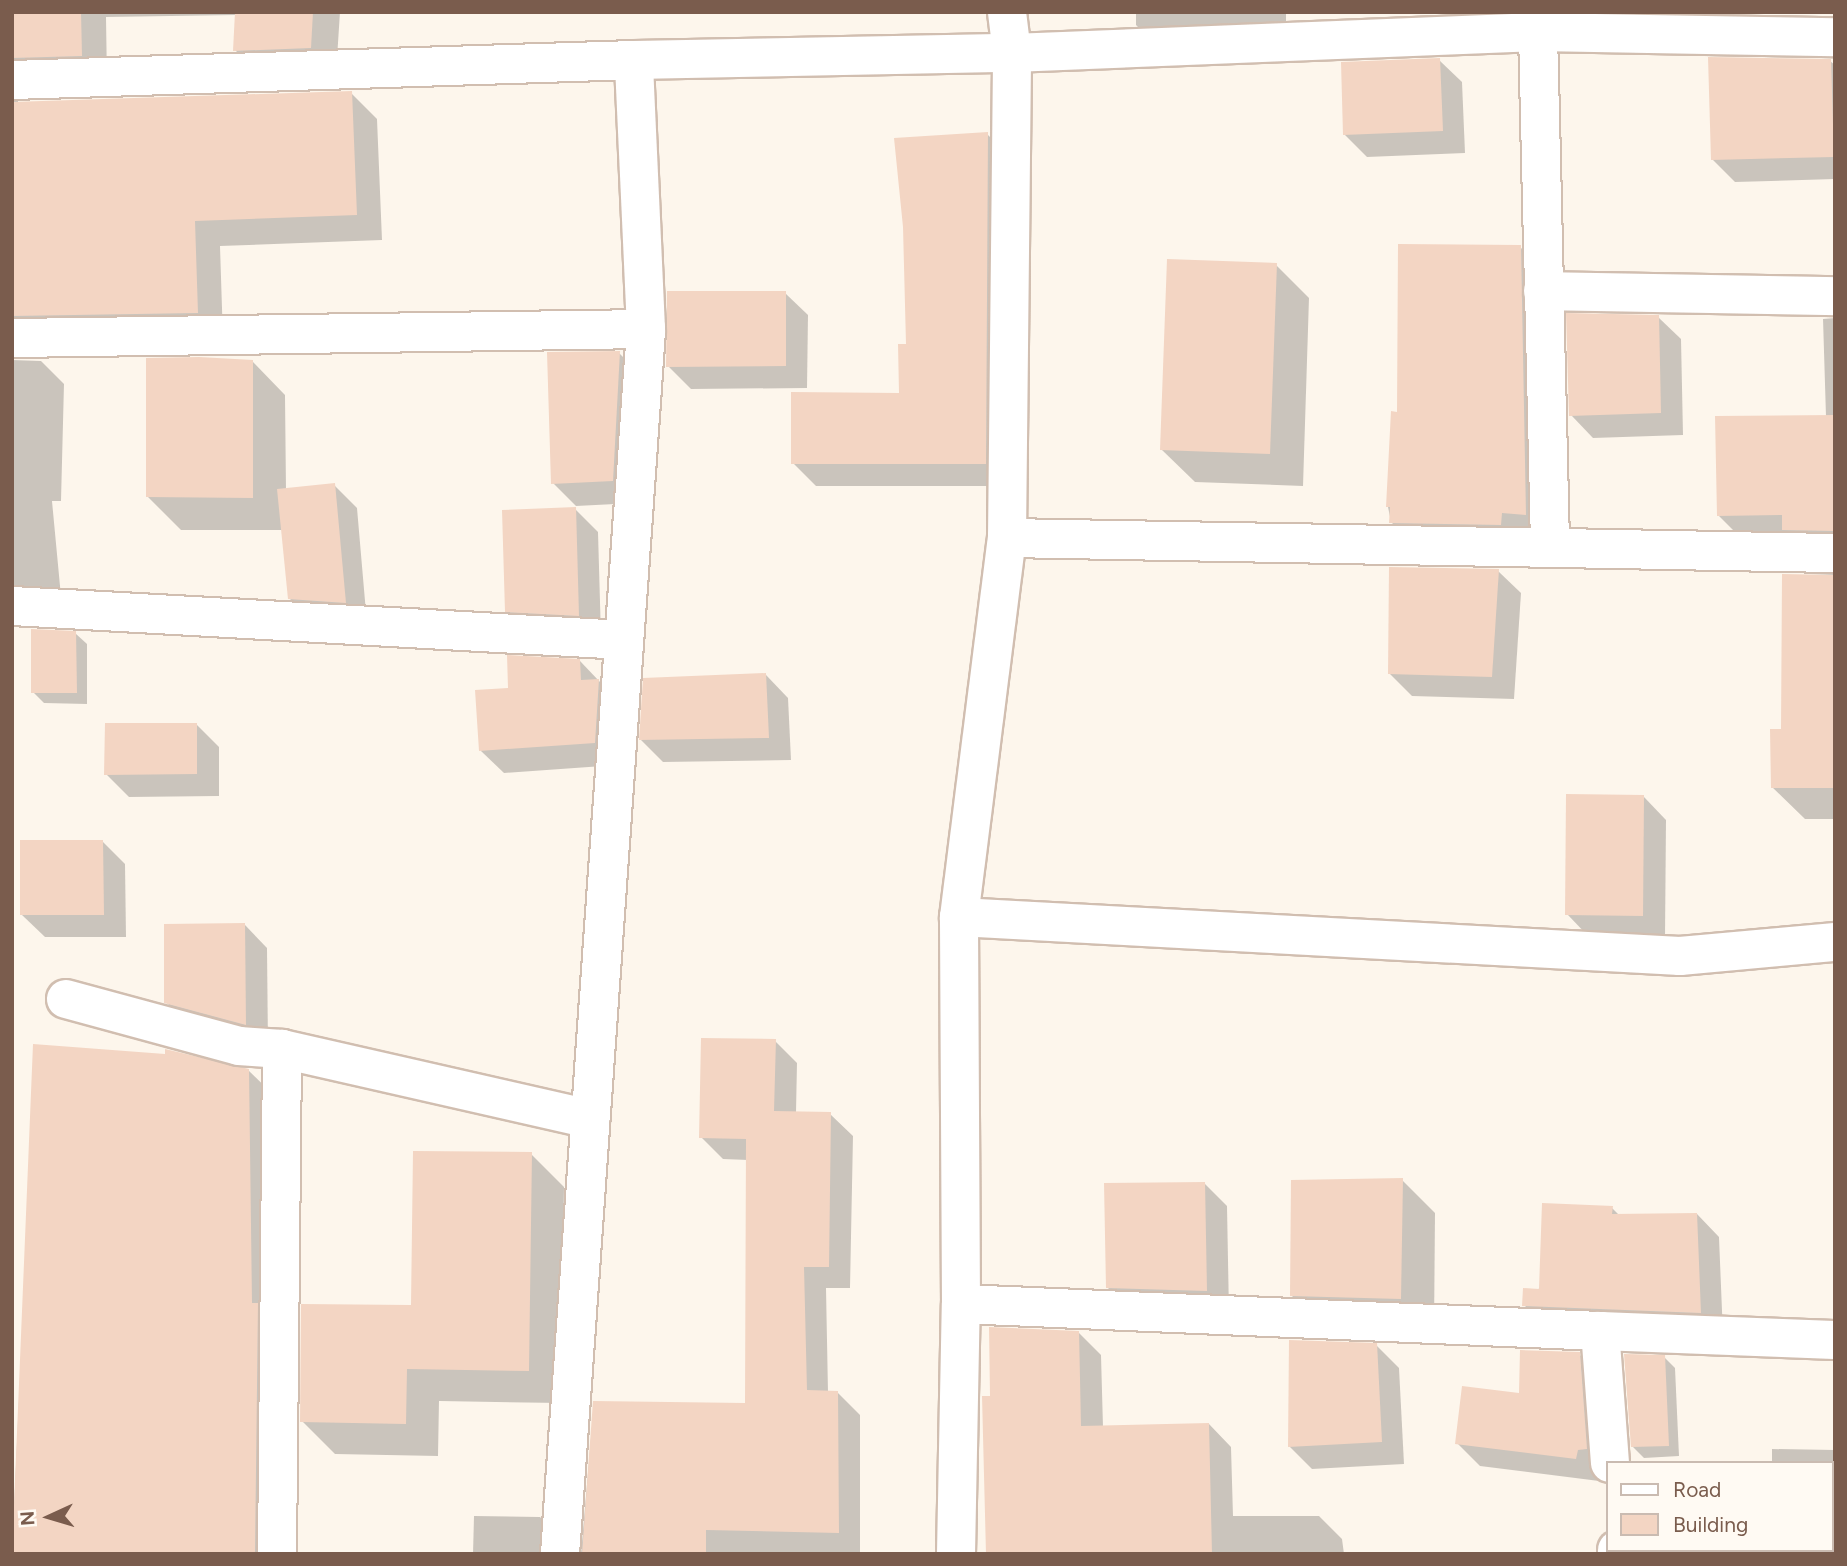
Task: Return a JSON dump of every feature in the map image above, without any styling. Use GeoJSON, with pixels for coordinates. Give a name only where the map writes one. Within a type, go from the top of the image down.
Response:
{"type":"FeatureCollection","features":[{"type":"Feature","properties":{"kind":"street"},"geometry":{"type":"LineString","coordinates":[[956,1554],[961,1304],[959,917],[1007,538],[1013,53],[1007,12]]}},
{"type":"Feature","properties":{"kind":"street"},"geometry":{"type":"LineString","coordinates":[[1538,32],[1550,545]]}},
{"type":"Feature","properties":{"kind":"street"},"geometry":{"type":"LineString","coordinates":[[12,80],[634,60],[1013,53],[1538,32],[1835,37]]}},
{"type":"Feature","properties":{"kind":"street"},"geometry":{"type":"LineString","coordinates":[[560,1554],[646,329],[634,60]]}},
{"type":"Feature","properties":{"kind":"street"},"geometry":{"type":"LineString","coordinates":[[1543,291],[1835,296]]}},
{"type":"Feature","properties":{"kind":"street"},"geometry":{"type":"LineString","coordinates":[[12,338],[646,329]]}},
{"type":"Feature","properties":{"kind":"street"},"geometry":{"type":"LineString","coordinates":[[1007,538],[1550,545],[1835,553]]}},
{"type":"Feature","properties":{"kind":"street"},"geometry":{"type":"LineString","coordinates":[[12,606],[624,640]]}},
{"type":"Feature","properties":{"kind":"street"},"geometry":{"type":"LineString","coordinates":[[959,917],[1680,956],[1835,942]]}},
{"type":"Feature","properties":{"kind":"street"},"geometry":{"type":"LineString","coordinates":[[66,999],[239,1046],[282,1049],[590,1119]]}},
{"type":"Feature","properties":{"kind":"street"},"geometry":{"type":"LineString","coordinates":[[278,1554],[282,1049]]}},
{"type":"Feature","properties":{"kind":"street"},"geometry":{"type":"LineString","coordinates":[[961,1304],[1835,1340]]}},
{"type":"Feature","properties":{"kind":"street"},"geometry":{"type":"LineString","coordinates":[[1600,1331],[1610,1461]]}},
{"type":"Feature","properties":{"kind":"building"},"geometry":{"type":"Polygon","coordinates":[[[12,12],[81,12],[82,56],[12,58],[12,12]]]}},
{"type":"Feature","properties":{"kind":"building"},"geometry":{"type":"Polygon","coordinates":[[[235,12],[313,12],[311,48],[233,51],[235,12]]]}},
{"type":"Feature","properties":{"kind":"building"},"geometry":{"type":"Polygon","coordinates":[[[1708,57],[1831,59],[1834,157],[1711,160],[1708,57]]]}},
{"type":"Feature","properties":{"kind":"building"},"geometry":{"type":"Polygon","coordinates":[[[1440,58],[1443,131],[1343,135],[1341,62],[1440,58]]]}},
{"type":"Feature","properties":{"kind":"building"},"geometry":{"type":"Polygon","coordinates":[[[352,91],[357,215],[195,221],[198,313],[12,316],[12,102],[352,91]]]}},
{"type":"Feature","properties":{"kind":"building"},"geometry":{"type":"Polygon","coordinates":[[[988,132],[986,464],[791,464],[791,392],[899,393],[898,344],[906,344],[903,227],[894,138],[988,132]]]}},
{"type":"Feature","properties":{"kind":"building"},"geometry":{"type":"Polygon","coordinates":[[[1398,244],[1521,245],[1526,515],[1502,513],[1501,525],[1389,523],[1390,507],[1386,507],[1391,411],[1397,412],[1398,244]]]}},
{"type":"Feature","properties":{"kind":"building"},"geometry":{"type":"Polygon","coordinates":[[[1167,259],[1277,263],[1270,454],[1160,450],[1167,259]]]}},
{"type":"Feature","properties":{"kind":"building"},"geometry":{"type":"Polygon","coordinates":[[[667,291],[786,291],[786,366],[666,367],[667,291]]]}},
{"type":"Feature","properties":{"kind":"building"},"geometry":{"type":"Polygon","coordinates":[[[1566,313],[1659,315],[1661,413],[1569,416],[1566,313]]]}},
{"type":"Feature","properties":{"kind":"building"},"geometry":{"type":"Polygon","coordinates":[[[620,351],[613,481],[551,484],[547,352],[620,351]]]}},
{"type":"Feature","properties":{"kind":"building"},"geometry":{"type":"Polygon","coordinates":[[[146,358],[253,360],[253,498],[146,497],[146,358]]]}},
{"type":"Feature","properties":{"kind":"building"},"geometry":{"type":"Polygon","coordinates":[[[1835,415],[1835,531],[1782,530],[1782,515],[1717,516],[1715,416],[1835,415]]]}},
{"type":"Feature","properties":{"kind":"building"},"geometry":{"type":"Polygon","coordinates":[[[335,483],[346,603],[288,599],[277,489],[335,483]]]}},
{"type":"Feature","properties":{"kind":"building"},"geometry":{"type":"Polygon","coordinates":[[[576,507],[579,616],[505,612],[502,510],[576,507]]]}},
{"type":"Feature","properties":{"kind":"building"},"geometry":{"type":"Polygon","coordinates":[[[1389,567],[1499,569],[1492,677],[1388,674],[1389,567]]]}},
{"type":"Feature","properties":{"kind":"building"},"geometry":{"type":"Polygon","coordinates":[[[1782,574],[1835,575],[1835,788],[1771,788],[1770,729],[1781,729],[1782,574]]]}},
{"type":"Feature","properties":{"kind":"building"},"geometry":{"type":"Polygon","coordinates":[[[31,629],[76,631],[77,693],[31,693],[31,629]]]}},
{"type":"Feature","properties":{"kind":"building"},"geometry":{"type":"Polygon","coordinates":[[[507,655],[580,659],[581,680],[599,679],[595,743],[479,751],[475,690],[508,688],[507,655]]]}},
{"type":"Feature","properties":{"kind":"building"},"geometry":{"type":"Polygon","coordinates":[[[766,673],[769,738],[639,740],[643,678],[766,673]]]}},
{"type":"Feature","properties":{"kind":"building"},"geometry":{"type":"Polygon","coordinates":[[[105,723],[197,723],[197,774],[104,775],[105,723]]]}},
{"type":"Feature","properties":{"kind":"building"},"geometry":{"type":"Polygon","coordinates":[[[1566,794],[1644,795],[1643,916],[1565,915],[1566,794]]]}},
{"type":"Feature","properties":{"kind":"building"},"geometry":{"type":"Polygon","coordinates":[[[20,840],[103,840],[104,915],[20,915],[20,840]]]}},
{"type":"Feature","properties":{"kind":"building"},"geometry":{"type":"Polygon","coordinates":[[[245,923],[246,1025],[164,1003],[164,924],[245,923]]]}},
{"type":"Feature","properties":{"kind":"building"},"geometry":{"type":"Polygon","coordinates":[[[701,1038],[776,1039],[774,1111],[831,1112],[829,1267],[804,1267],[807,1390],[838,1391],[839,1533],[706,1530],[706,1554],[582,1554],[593,1401],[745,1403],[746,1139],[699,1138],[701,1038]]]}},
{"type":"Feature","properties":{"kind":"building"},"geometry":{"type":"Polygon","coordinates":[[[33,1044],[165,1054],[165,1049],[249,1069],[252,1303],[258,1303],[255,1554],[12,1554],[33,1044]]]}},
{"type":"Feature","properties":{"kind":"building"},"geometry":{"type":"Polygon","coordinates":[[[413,1151],[532,1152],[529,1371],[407,1369],[406,1424],[300,1422],[301,1304],[411,1305],[413,1151]]]}},
{"type":"Feature","properties":{"kind":"building"},"geometry":{"type":"Polygon","coordinates":[[[1403,1178],[1401,1299],[1290,1296],[1291,1180],[1403,1178]]]}},
{"type":"Feature","properties":{"kind":"building"},"geometry":{"type":"Polygon","coordinates":[[[1205,1182],[1207,1291],[1106,1288],[1104,1183],[1205,1182]]]}},
{"type":"Feature","properties":{"kind":"building"},"geometry":{"type":"Polygon","coordinates":[[[1542,1203],[1613,1206],[1612,1214],[1697,1213],[1701,1313],[1522,1306],[1523,1288],[1539,1289],[1542,1203]]]}},
{"type":"Feature","properties":{"kind":"building"},"geometry":{"type":"Polygon","coordinates":[[[989,1327],[1079,1331],[1081,1426],[1209,1423],[1212,1554],[986,1554],[982,1396],[990,1396],[989,1327]]]}},
{"type":"Feature","properties":{"kind":"building"},"geometry":{"type":"Polygon","coordinates":[[[1289,1340],[1377,1343],[1382,1442],[1288,1447],[1289,1340]]]}},
{"type":"Feature","properties":{"kind":"building"},"geometry":{"type":"Polygon","coordinates":[[[1520,1350],[1580,1352],[1587,1449],[1578,1450],[1576,1459],[1455,1444],[1462,1386],[1519,1393],[1520,1350]]]}},
{"type":"Feature","properties":{"kind":"building"},"geometry":{"type":"Polygon","coordinates":[[[1624,1354],[1665,1355],[1669,1446],[1631,1447],[1624,1354]]]}}]}
